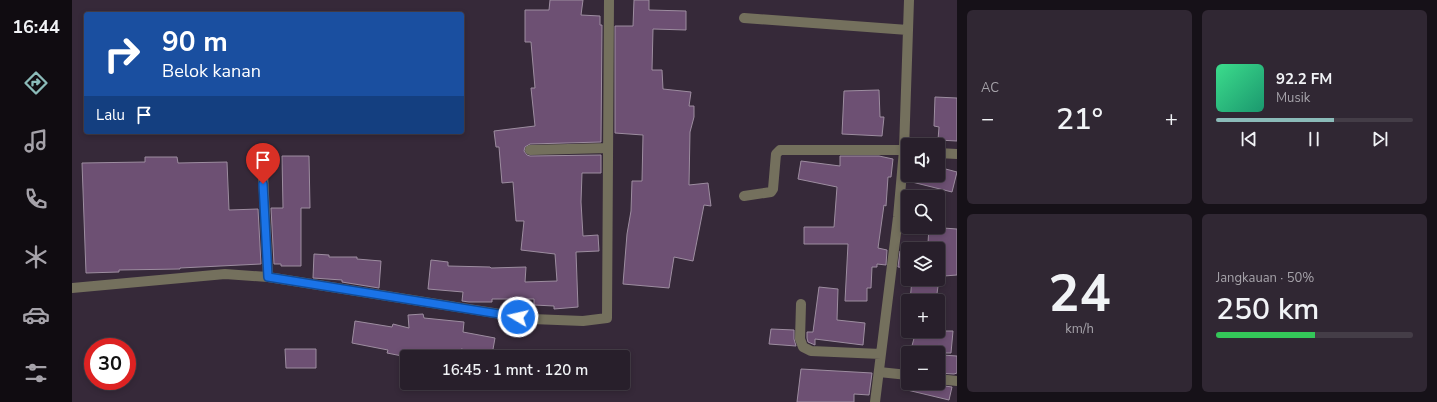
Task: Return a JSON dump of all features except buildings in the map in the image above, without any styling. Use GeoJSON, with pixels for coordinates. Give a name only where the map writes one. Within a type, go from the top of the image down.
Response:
{"type":"FeatureCollection","features":[{"type":"Feature","properties":{"kind":"street"},"geometry":{"type":"LineString","coordinates":[[72,288],[225,274],[268,277],[532,319],[582,320],[607,318],[609,0]]}},
{"type":"Feature","properties":{"kind":"street"},"geometry":{"type":"LineString","coordinates":[[906,138],[909,0]]}},
{"type":"Feature","properties":{"kind":"street"},"geometry":{"type":"LineString","coordinates":[[744,18],[908,30]]}},
{"type":"Feature","properties":{"kind":"street"},"geometry":{"type":"LineString","coordinates":[[530,150],[608,148]]}},
{"type":"Feature","properties":{"kind":"street"},"geometry":{"type":"LineString","coordinates":[[744,196],[771,192],[773,189],[776,154],[780,150],[901,150]]}},
{"type":"Feature","properties":{"kind":"street"},"geometry":{"type":"LineString","coordinates":[[262,153],[268,277]]}},
{"type":"Feature","properties":{"kind":"street"},"geometry":{"type":"LineString","coordinates":[[945,153],[957,154]]}},
{"type":"Feature","properties":{"kind":"street"},"geometry":{"type":"LineString","coordinates":[[876,402],[902,182]]}},
{"type":"Feature","properties":{"kind":"street"},"geometry":{"type":"LineString","coordinates":[[801,304],[800,339],[803,347],[811,351],[881,354]]}},
{"type":"Feature","properties":{"kind":"street"},"geometry":{"type":"LineString","coordinates":[[879,372],[901,374]]}},
{"type":"Feature","properties":{"kind":"street"},"geometry":{"type":"LineString","coordinates":[[945,380],[957,381]]}},
{"type":"Feature","properties":{"kind":"route"},"geometry":{"type":"LineString","coordinates":[[263,184],[268,277],[518,317]]}}]}
